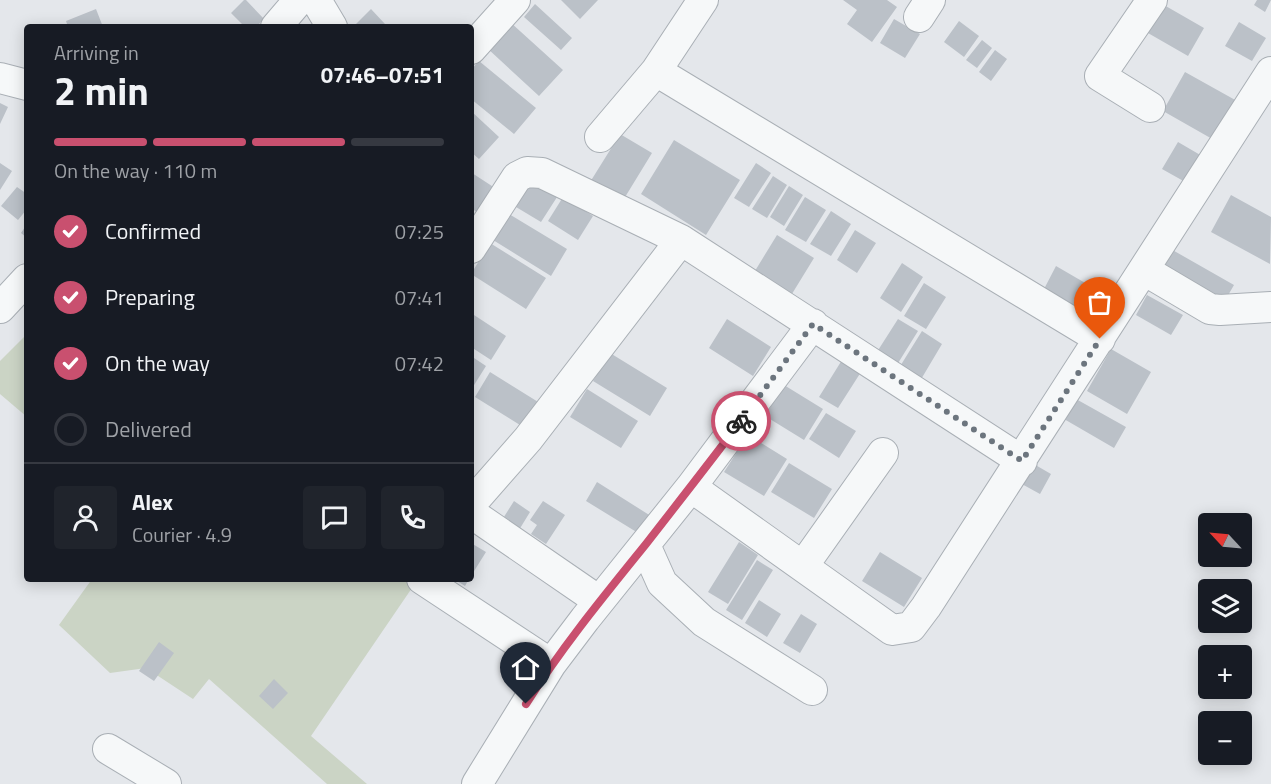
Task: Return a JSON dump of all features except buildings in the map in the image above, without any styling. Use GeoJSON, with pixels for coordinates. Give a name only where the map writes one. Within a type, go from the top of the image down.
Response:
{"type":"FeatureCollection","features":[{"type":"Feature","properties":{"kind":"street"},"geometry":{"type":"LineString","coordinates":[[279,24],[299,0]]}},
{"type":"Feature","properties":{"kind":"street"},"geometry":{"type":"LineString","coordinates":[[316,0],[331,24]]}},
{"type":"Feature","properties":{"kind":"street"},"geometry":{"type":"LineString","coordinates":[[474,46],[515,0]]}},
{"type":"Feature","properties":{"kind":"street"},"geometry":{"type":"LineString","coordinates":[[600,137],[656,71],[703,0]]}},
{"type":"Feature","properties":{"kind":"street"},"geometry":{"type":"LineString","coordinates":[[1150,107],[1100,76],[1152,0]]}},
{"type":"Feature","properties":{"kind":"street"},"geometry":{"type":"LineString","coordinates":[[656,71],[1100,339]]}},
{"type":"Feature","properties":{"kind":"street"},"geometry":{"type":"LineString","coordinates":[[691,487],[892,630],[911,627],[926,608],[1022,461],[1271,72]]}},
{"type":"Feature","properties":{"kind":"street"},"geometry":{"type":"LineString","coordinates":[[0,78],[24,84]]}},
{"type":"Feature","properties":{"kind":"street"},"geometry":{"type":"LineString","coordinates":[[474,243],[517,177],[527,172],[542,172],[681,240],[1022,461]]}},
{"type":"Feature","properties":{"kind":"street"},"geometry":{"type":"LineString","coordinates":[[474,501],[528,439],[681,240]]}},
{"type":"Feature","properties":{"kind":"street"},"geometry":{"type":"LineString","coordinates":[[1144,270],[1210,309],[1271,307]]}},
{"type":"Feature","properties":{"kind":"street"},"geometry":{"type":"LineString","coordinates":[[0,308],[24,282]]}},
{"type":"Feature","properties":{"kind":"street"},"geometry":{"type":"LineString","coordinates":[[477,784],[551,664],[691,487],[813,324]]}},
{"type":"Feature","properties":{"kind":"street"},"geometry":{"type":"LineString","coordinates":[[803,566],[883,453]]}},
{"type":"Feature","properties":{"kind":"street"},"geometry":{"type":"LineString","coordinates":[[474,515],[599,601]]}},
{"type":"Feature","properties":{"kind":"street"},"geometry":{"type":"LineString","coordinates":[[645,545],[662,583],[704,622],[812,690]]}},
{"type":"Feature","properties":{"kind":"street"},"geometry":{"type":"LineString","coordinates":[[427,582],[551,664]]}},
{"type":"Feature","properties":{"kind":"street"},"geometry":{"type":"LineString","coordinates":[[108,749],[166,784]]}},
{"type":"Feature","properties":{"kind":"green space"},"geometry":{"type":"Polygon","coordinates":[[[24,337],[24,414],[0,394],[0,361],[24,337]]]}},
{"type":"Feature","properties":{"kind":"green space"},"geometry":{"type":"Polygon","coordinates":[[[90,582],[410,582],[414,585],[311,736],[367,784],[327,784],[209,679],[193,699],[146,668],[110,673],[59,625],[90,582]]]}},
{"type":"Feature","properties":{"kind":"way so far"},"geometry":{"type":"LineString","coordinates":[[741,421],[813,324],[1022,461],[1100,339]]}},
{"type":"Feature","properties":{"kind":"route"},"geometry":{"type":"LineString","coordinates":[[526,704],[551,664],[585,619],[741,421]]}}]}
